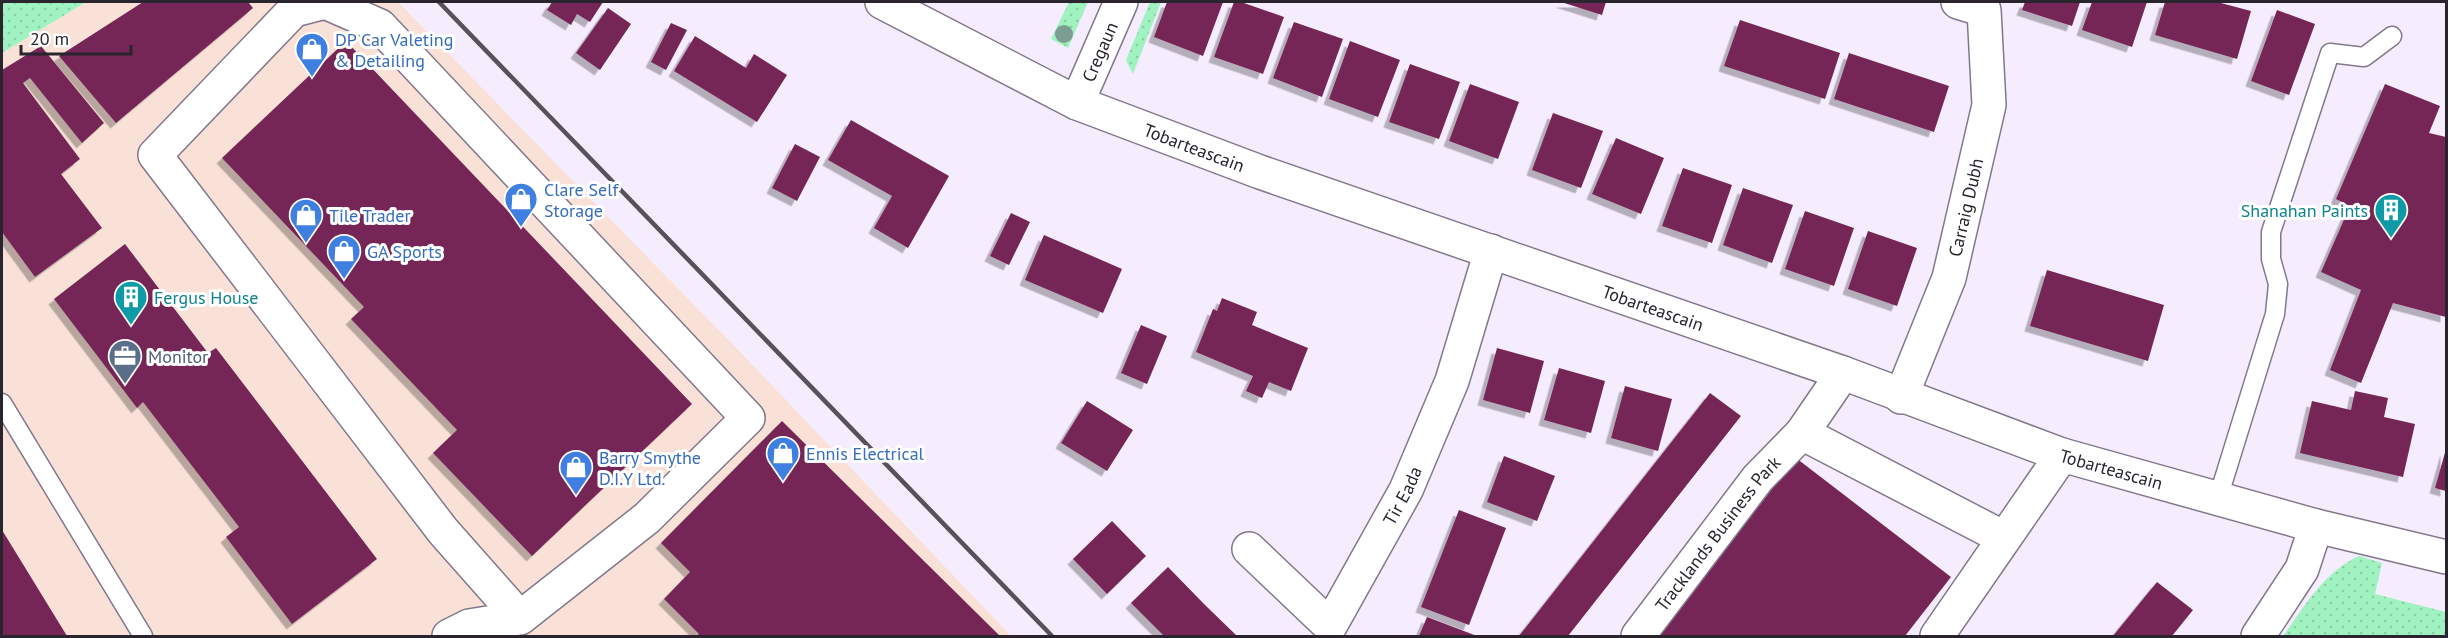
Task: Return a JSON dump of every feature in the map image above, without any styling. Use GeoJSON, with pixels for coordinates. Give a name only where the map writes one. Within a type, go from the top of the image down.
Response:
{"type":"FeatureCollection","features":[{"type":"Feature","properties":{"kind":"street"},"geometry":{"type":"LineString","coordinates":[[466,633],[520,618],[647,518],[748,418],[380,26],[325,2],[294,10],[154,155],[443,531],[520,618]]}},
{"type":"Feature","properties":{"kind":"street","name":"Tobarteascain"},"geometry":{"type":"LineString","coordinates":[[882,2],[1077,104],[1260,172],[1843,373],[1901,397],[2062,455],[2316,525],[2446,556]]}},
{"type":"Feature","properties":{"kind":"street","name":"Cregaun"},"geometry":{"type":"LineString","coordinates":[[1077,104],[1121,2]]}},
{"type":"Feature","properties":{"kind":"street","name":"Carraig Dubh"},"geometry":{"type":"LineString","coordinates":[[1901,397],[1949,278],[1989,105],[1975,4]]}},
{"type":"Feature","properties":{"kind":"street","name":"Tir Eada"},"geometry":{"type":"LineString","coordinates":[[1249,549],[1330,626],[1406,490],[1452,381],[1491,251]]}},
{"type":"Feature","properties":{"kind":"street","name":"Tracklands Business Park"},"geometry":{"type":"LineString","coordinates":[[1638,636],[1758,478],[1802,433],[1843,373]]}},
{"type":"Feature","properties":{"kind":"street"},"geometry":{"type":"LineString","coordinates":[[1802,433],[2004,538]]}},
{"type":"Feature","properties":{"kind":"street"},"geometry":{"type":"LineString","coordinates":[[1937,636],[2062,455]]}},
{"type":"Feature","properties":{"kind":"street"},"geometry":{"type":"LineString","coordinates":[[2258,636],[2302,569],[2316,525]]}},
{"type":"Feature","properties":{"kind":"lane"},"geometry":{"type":"LineString","coordinates":[[2218,498],[2275,314],[2278,284],[2271,259],[2271,232],[2330,53],[2364,57],[2392,36]]}},
{"type":"Feature","properties":{"kind":"lane"},"geometry":{"type":"LineString","coordinates":[[2,403],[143,636]]}},
{"type":"Feature","properties":{"kind":"shaded area"},"geometry":{"type":"Polygon","coordinates":[[[86,2],[398,2],[743,355],[1011,636],[2,636],[2,53],[86,2]]]}},
{"type":"Feature","properties":{"kind":"green space"},"geometry":{"type":"Polygon","coordinates":[[[2,2],[86,2],[2,53],[2,2]]]}},
{"type":"Feature","properties":{"kind":"green space"},"geometry":{"type":"Polygon","coordinates":[[[1069,2],[1088,2],[1068,48],[1051,39],[1069,2]]]}},
{"type":"Feature","properties":{"kind":"green space"},"geometry":{"type":"Polygon","coordinates":[[[1150,2],[1161,2],[1133,74],[1126,60],[1150,2]]]}},
{"type":"Feature","properties":{"kind":"green space"},"geometry":{"type":"Polygon","coordinates":[[[2359,556],[2382,563],[2375,594],[2446,612],[2446,636],[2283,636],[2325,580],[2359,556]]]}},
{"type":"Feature","properties":{"kind":"building"},"geometry":{"type":"Polygon","coordinates":[[[143,2],[248,2],[253,8],[116,123],[59,56],[143,2]]]}},
{"type":"Feature","properties":{"kind":"building"},"geometry":{"type":"Polygon","coordinates":[[[552,2],[603,2],[590,22],[577,14],[571,25],[547,10],[552,2]]]}},
{"type":"Feature","properties":{"kind":"building"},"geometry":{"type":"Polygon","coordinates":[[[1167,2],[1223,2],[1203,56],[1154,37],[1167,2]]]}},
{"type":"Feature","properties":{"kind":"building"},"geometry":{"type":"Polygon","coordinates":[[[1234,2],[1241,2],[1284,17],[1263,74],[1214,57],[1234,2]]]}},
{"type":"Feature","properties":{"kind":"building"},"geometry":{"type":"Polygon","coordinates":[[[1561,2],[1606,2],[1602,15],[1561,2]]]}},
{"type":"Feature","properties":{"kind":"building"},"geometry":{"type":"Polygon","coordinates":[[[2025,2],[2080,2],[2072,26],[2022,10],[2025,2]]]}},
{"type":"Feature","properties":{"kind":"building"},"geometry":{"type":"Polygon","coordinates":[[[2092,2],[2147,2],[2132,47],[2082,30],[2092,2]]]}},
{"type":"Feature","properties":{"kind":"building"},"geometry":{"type":"Polygon","coordinates":[[[2165,2],[2217,2],[2251,11],[2237,59],[2155,35],[2165,2]]]}},
{"type":"Feature","properties":{"kind":"building"},"geometry":{"type":"Polygon","coordinates":[[[608,8],[631,24],[600,70],[576,53],[608,8]]]}},
{"type":"Feature","properties":{"kind":"building"},"geometry":{"type":"Polygon","coordinates":[[[2277,10],[2315,24],[2289,95],[2251,81],[2277,10]]]}},
{"type":"Feature","properties":{"kind":"building"},"geometry":{"type":"Polygon","coordinates":[[[1740,20],[1840,53],[1825,99],[1724,66],[1740,20]]]}},
{"type":"Feature","properties":{"kind":"building"},"geometry":{"type":"Polygon","coordinates":[[[1294,22],[1343,39],[1322,97],[1273,78],[1294,22]]]}},
{"type":"Feature","properties":{"kind":"building"},"geometry":{"type":"Polygon","coordinates":[[[671,23],[687,30],[666,70],[651,62],[671,23]]]}},
{"type":"Feature","properties":{"kind":"building"},"geometry":{"type":"Polygon","coordinates":[[[695,36],[746,68],[754,54],[787,75],[757,122],[674,71],[695,36]]]}},
{"type":"Feature","properties":{"kind":"building"},"geometry":{"type":"Polygon","coordinates":[[[346,41],[692,404],[532,556],[433,453],[457,430],[351,319],[364,307],[222,158],[346,41]]]}},
{"type":"Feature","properties":{"kind":"building"},"geometry":{"type":"Polygon","coordinates":[[[1350,41],[1400,60],[1378,117],[1329,99],[1350,41]]]}},
{"type":"Feature","properties":{"kind":"building"},"geometry":{"type":"Polygon","coordinates":[[[41,46],[104,123],[82,143],[30,78],[23,83],[80,159],[61,174],[102,228],[35,277],[2,232],[2,70],[41,46]]]}},
{"type":"Feature","properties":{"kind":"building"},"geometry":{"type":"Polygon","coordinates":[[[1849,53],[1949,86],[1934,132],[1834,99],[1849,53]]]}},
{"type":"Feature","properties":{"kind":"building"},"geometry":{"type":"Polygon","coordinates":[[[1410,64],[1460,82],[1439,139],[1389,122],[1410,64]]]}},
{"type":"Feature","properties":{"kind":"building"},"geometry":{"type":"Polygon","coordinates":[[[1470,84],[1519,102],[1498,159],[1449,141],[1470,84]]]}},
{"type":"Feature","properties":{"kind":"building","name":"Shanahan Paints"},"geometry":{"type":"Polygon","coordinates":[[[2385,84],[2440,106],[2429,133],[2446,137],[2446,317],[2393,303],[2361,383],[2330,370],[2361,290],[2321,272],[2350,206],[2336,199],[2385,84]]]}},
{"type":"Feature","properties":{"kind":"building"},"geometry":{"type":"Polygon","coordinates":[[[1553,113],[1603,131],[1581,188],[1532,170],[1553,113]]]}},
{"type":"Feature","properties":{"kind":"building"},"geometry":{"type":"Polygon","coordinates":[[[851,120],[949,176],[908,248],[874,228],[892,196],[828,160],[851,120]]]}},
{"type":"Feature","properties":{"kind":"building"},"geometry":{"type":"Polygon","coordinates":[[[1616,138],[1664,158],[1641,214],[1592,194],[1616,138]]]}},
{"type":"Feature","properties":{"kind":"building"},"geometry":{"type":"Polygon","coordinates":[[[795,144],[820,157],[797,201],[772,188],[795,144]]]}},
{"type":"Feature","properties":{"kind":"building"},"geometry":{"type":"Polygon","coordinates":[[[1683,168],[1732,185],[1712,243],[1662,226],[1683,168]]]}},
{"type":"Feature","properties":{"kind":"building"},"geometry":{"type":"Polygon","coordinates":[[[1743,188],[1793,205],[1772,263],[1723,245],[1743,188]]]}},
{"type":"Feature","properties":{"kind":"building"},"geometry":{"type":"Polygon","coordinates":[[[1805,211],[1854,228],[1834,286],[1785,269],[1805,211]]]}},
{"type":"Feature","properties":{"kind":"building"},"geometry":{"type":"Polygon","coordinates":[[[1011,213],[1030,222],[1009,265],[990,256],[1011,213]]]}},
{"type":"Feature","properties":{"kind":"building"},"geometry":{"type":"Polygon","coordinates":[[[1868,231],[1917,248],[1897,306],[1848,289],[1868,231]]]}},
{"type":"Feature","properties":{"kind":"building"},"geometry":{"type":"Polygon","coordinates":[[[1044,235],[1122,269],[1103,313],[1025,280],[1044,235]]]}},
{"type":"Feature","properties":{"kind":"building"},"geometry":{"type":"Polygon","coordinates":[[[125,244],[208,353],[216,348],[377,559],[292,624],[226,537],[239,527],[143,402],[137,408],[54,299],[125,244]]]}},
{"type":"Feature","properties":{"kind":"building"},"geometry":{"type":"Polygon","coordinates":[[[2047,270],[2164,305],[2148,361],[2030,326],[2047,270]]]}},
{"type":"Feature","properties":{"kind":"building"},"geometry":{"type":"Polygon","coordinates":[[[1222,298],[1257,312],[1252,325],[1308,348],[1291,391],[1269,382],[1262,398],[1246,391],[1253,376],[1196,352],[1213,309],[1217,311],[1222,298]]]}},
{"type":"Feature","properties":{"kind":"building"},"geometry":{"type":"Polygon","coordinates":[[[1141,325],[1167,336],[1147,384],[1121,373],[1141,325]]]}},
{"type":"Feature","properties":{"kind":"building"},"geometry":{"type":"Polygon","coordinates":[[[1497,348],[1544,361],[1530,413],[1483,400],[1497,348]]]}},
{"type":"Feature","properties":{"kind":"building"},"geometry":{"type":"Polygon","coordinates":[[[1559,368],[1605,381],[1591,433],[1544,420],[1559,368]]]}},
{"type":"Feature","properties":{"kind":"building"},"geometry":{"type":"Polygon","coordinates":[[[1625,386],[1672,399],[1658,451],[1611,438],[1625,386]]]}},
{"type":"Feature","properties":{"kind":"building"},"geometry":{"type":"Polygon","coordinates":[[[2355,391],[2388,398],[2384,417],[2415,424],[2403,477],[2300,453],[2312,401],[2351,410],[2355,391]]]}},
{"type":"Feature","properties":{"kind":"building"},"geometry":{"type":"Polygon","coordinates":[[[1710,393],[1741,416],[1568,636],[1519,636],[1710,393]]]}},
{"type":"Feature","properties":{"kind":"building"},"geometry":{"type":"Polygon","coordinates":[[[1087,401],[1133,430],[1107,471],[1061,443],[1087,401]]]}},
{"type":"Feature","properties":{"kind":"building","name":"Ennis Electrical"},"geometry":{"type":"Polygon","coordinates":[[[782,421],[999,635],[697,636],[699,634],[664,599],[690,572],[661,543],[782,421]]]}},
{"type":"Feature","properties":{"kind":"building"},"geometry":{"type":"Polygon","coordinates":[[[2446,449],[2446,491],[2435,488],[2446,449]]]}},
{"type":"Feature","properties":{"kind":"building"},"geometry":{"type":"Polygon","coordinates":[[[1504,456],[1555,476],[1537,521],[1487,502],[1504,456]]]}},
{"type":"Feature","properties":{"kind":"building"},"geometry":{"type":"Polygon","coordinates":[[[1796,458],[1951,577],[1905,636],[1659,636],[1796,458]]]}},
{"type":"Feature","properties":{"kind":"building"},"geometry":{"type":"Polygon","coordinates":[[[1459,510],[1506,528],[1469,625],[1421,607],[1459,510]]]}},
{"type":"Feature","properties":{"kind":"building"},"geometry":{"type":"Polygon","coordinates":[[[1112,521],[1146,556],[1107,594],[1073,559],[1112,521]]]}},
{"type":"Feature","properties":{"kind":"building"},"geometry":{"type":"Polygon","coordinates":[[[2,530],[67,636],[2,636],[2,530]]]}},
{"type":"Feature","properties":{"kind":"building"},"geometry":{"type":"Polygon","coordinates":[[[1168,567],[1237,636],[1164,636],[1131,603],[1168,567]]]}},
{"type":"Feature","properties":{"kind":"building"},"geometry":{"type":"Polygon","coordinates":[[[2157,582],[2193,610],[2172,636],[2113,636],[2157,582]]]}},
{"type":"Feature","properties":{"kind":"building"},"geometry":{"type":"Polygon","coordinates":[[[1427,617],[1477,636],[1419,636],[1427,617]]]}},
{"type":"Feature","properties":{"kind":"railway"},"geometry":{"type":"LineString","coordinates":[[439,2],[1052,636]]}},
{"type":"Feature","properties":{"kind":"place","name":"DP Car Valeting & Detailing"},"geometry":{"type":"Point","coordinates":[312,78]}},
{"type":"Feature","properties":{"kind":"place","name":"Clare Self Storage"},"geometry":{"type":"Point","coordinates":[521,228]}},
{"type":"Feature","properties":{"kind":"place","name":"Shanahan Paints"},"geometry":{"type":"Point","coordinates":[2391,239]}},
{"type":"Feature","properties":{"kind":"place","name":"Tile Trader"},"geometry":{"type":"Point","coordinates":[306,244]}},
{"type":"Feature","properties":{"kind":"place","name":"GA Sports"},"geometry":{"type":"Point","coordinates":[344,280]}},
{"type":"Feature","properties":{"kind":"place","name":"Fergus House"},"geometry":{"type":"Point","coordinates":[131,326]}},
{"type":"Feature","properties":{"kind":"place","name":"Monitor"},"geometry":{"type":"Point","coordinates":[125,385]}},
{"type":"Feature","properties":{"kind":"place","name":"Ennis Electrical"},"geometry":{"type":"Point","coordinates":[783,482]}},
{"type":"Feature","properties":{"kind":"place","name":"Barry Smythe D.I.Y Ltd."},"geometry":{"type":"Point","coordinates":[576,496]}}]}
